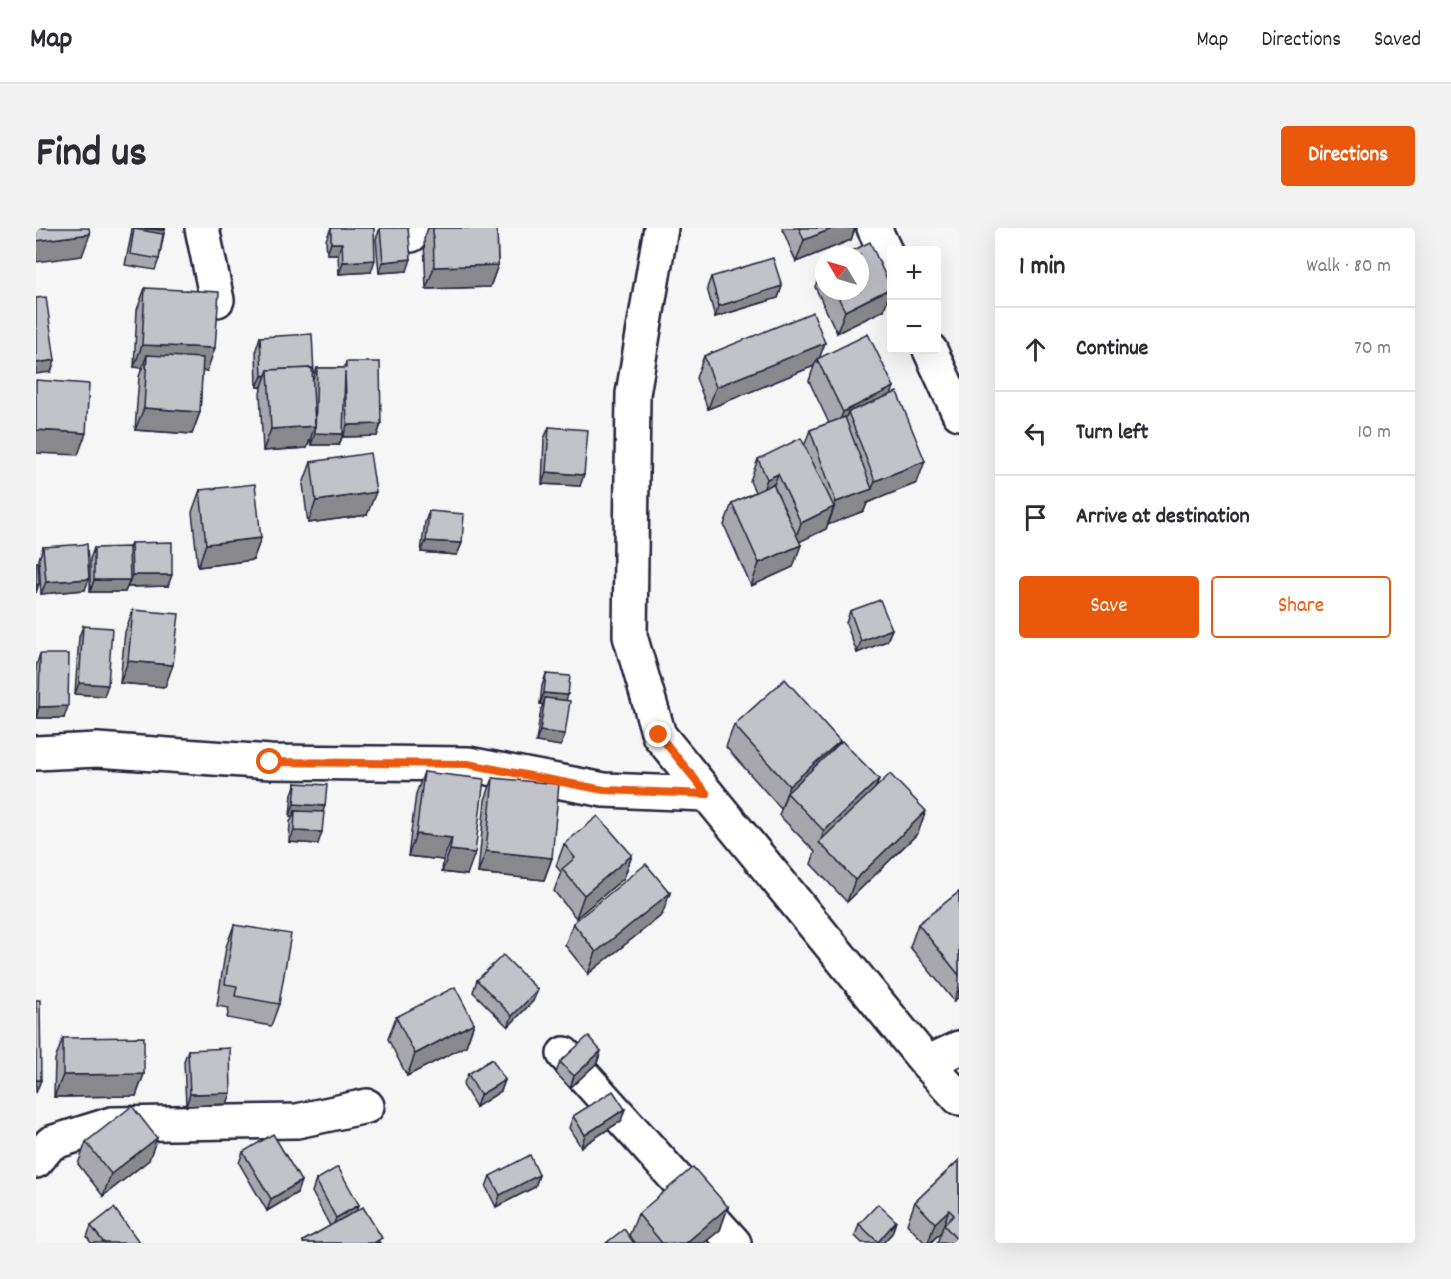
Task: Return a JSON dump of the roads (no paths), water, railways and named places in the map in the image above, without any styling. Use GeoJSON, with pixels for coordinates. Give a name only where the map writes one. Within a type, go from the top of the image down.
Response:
{"type":"FeatureCollection","features":[{"type":"Feature","properties":{"kind":"street"},"geometry":{"type":"LineString","coordinates":[[202,228],[217,300]]}},
{"type":"Feature","properties":{"kind":"street"},"geometry":{"type":"LineString","coordinates":[[661,228],[633,394],[630,636],[659,735],[927,1064],[959,1098]]}},
{"type":"Feature","properties":{"kind":"street"},"geometry":{"type":"LineString","coordinates":[[874,228],[887,257]]}},
{"type":"Feature","properties":{"kind":"street"},"geometry":{"type":"LineString","coordinates":[[932,354],[959,413]]}},
{"type":"Feature","properties":{"kind":"street"},"geometry":{"type":"LineString","coordinates":[[36,753],[97,750],[270,762],[468,764],[604,790],[707,794]]}},
{"type":"Feature","properties":{"kind":"street"},"geometry":{"type":"LineString","coordinates":[[927,1064],[959,1048]]}},
{"type":"Feature","properties":{"kind":"street"},"geometry":{"type":"LineString","coordinates":[[564,1054],[734,1243]]}},
{"type":"Feature","properties":{"kind":"street"},"geometry":{"type":"LineString","coordinates":[[41,1149],[112,1124],[297,1121],[367,1106]]}}]}
